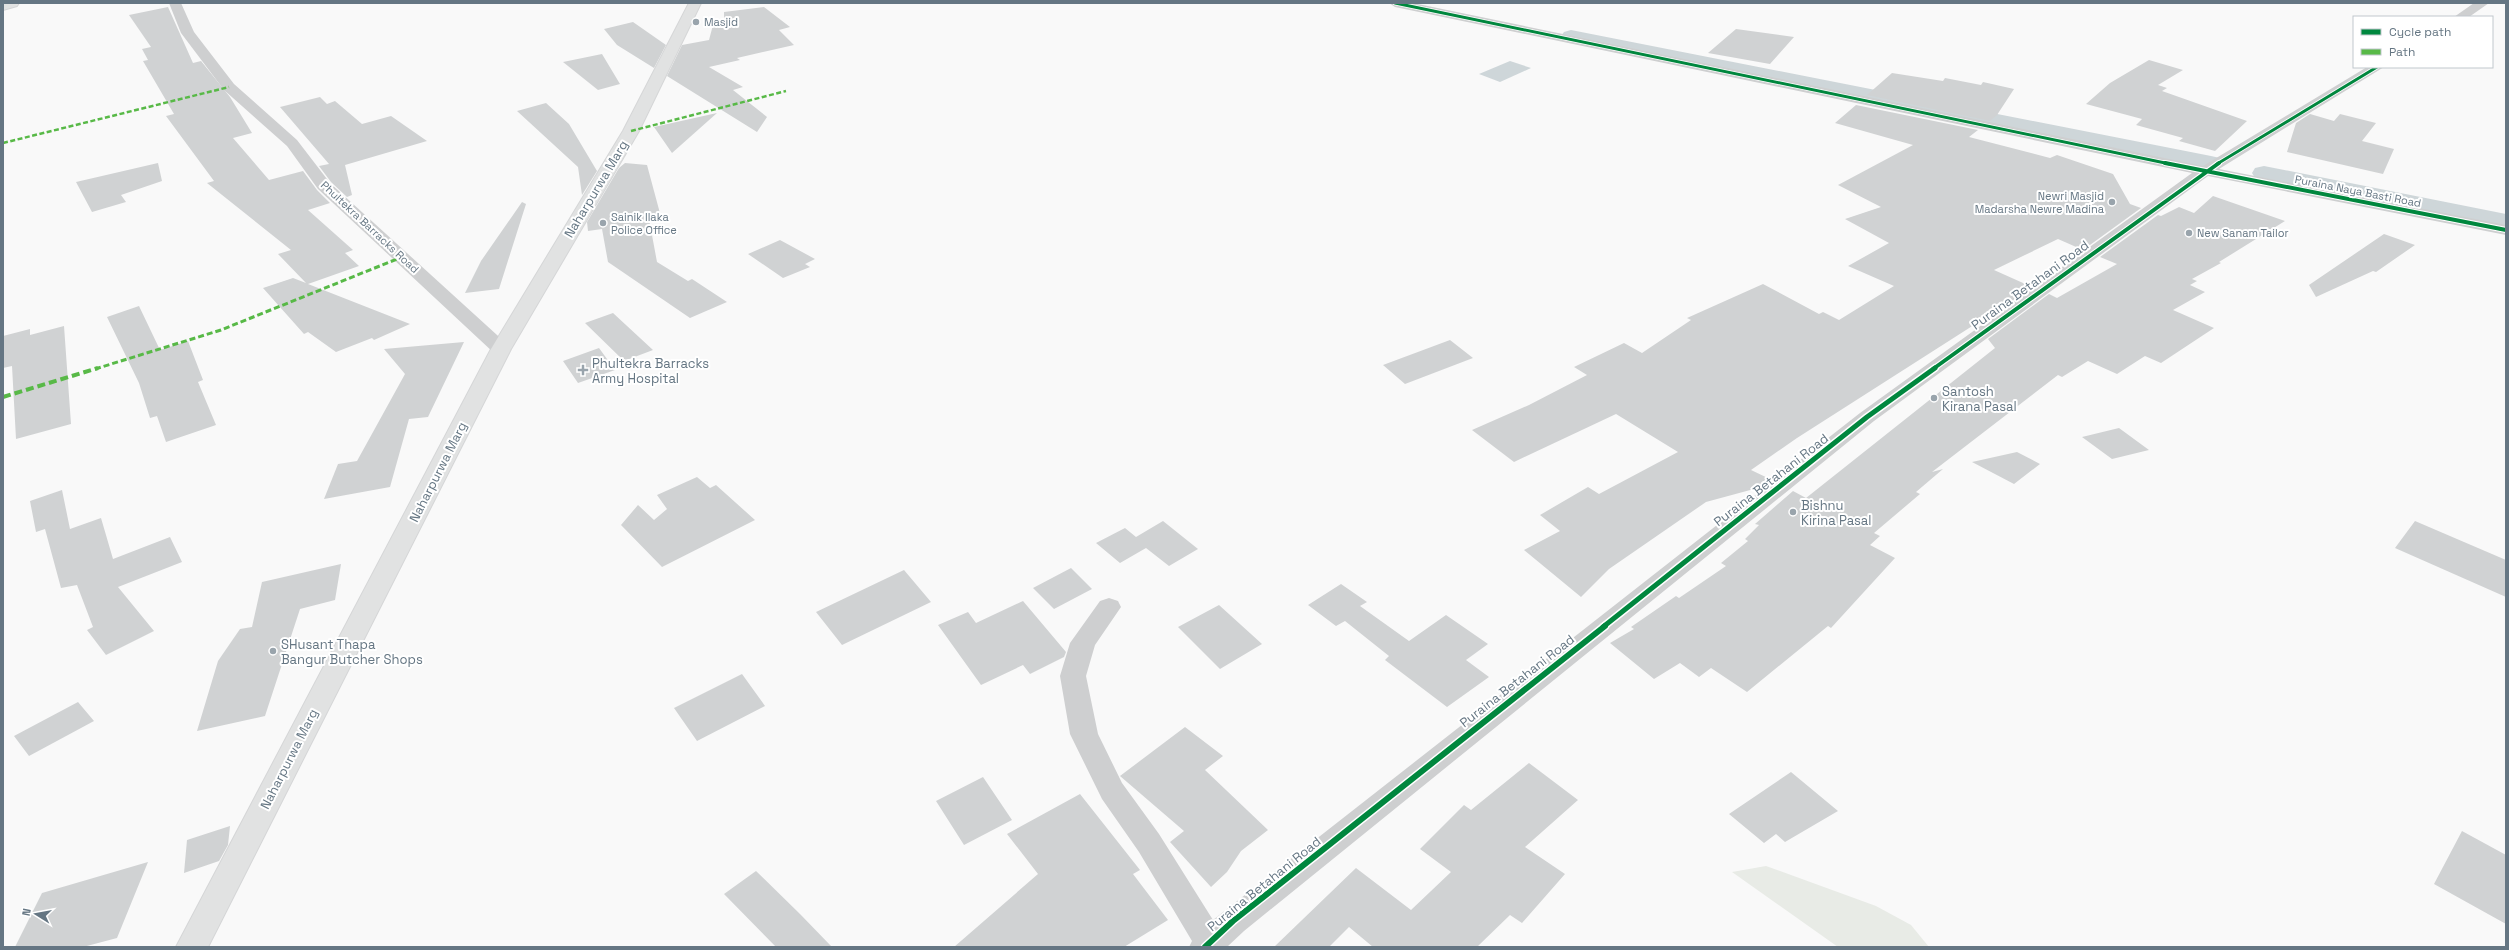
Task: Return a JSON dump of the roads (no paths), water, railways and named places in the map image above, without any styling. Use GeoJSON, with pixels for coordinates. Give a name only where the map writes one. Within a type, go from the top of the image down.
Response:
{"type":"FeatureCollection","features":[{"type":"Feature","properties":{"kind":"main road"},"geometry":{"type":"LineString","coordinates":[[3,6],[13,3]]}},
{"type":"Feature","properties":{"kind":"main road","name":"Naharpurwa Marg"},"geometry":{"type":"LineString","coordinates":[[192,947],[501,349],[631,131],[695,3]]}},
{"type":"Feature","properties":{"kind":"street","name":"Phultekra Barracks Road"},"geometry":{"type":"LineString","coordinates":[[175,3],[188,33],[229,87],[292,143],[324,186],[501,349]]}},
{"type":"Feature","properties":{"kind":"street","name":"Puraina Naya Basti Road"},"geometry":{"type":"LineString","coordinates":[[1395,3],[2205,171],[2506,230]]}},
{"type":"Feature","properties":{"kind":"street"},"geometry":{"type":"LineString","coordinates":[[2462,16],[2483,3]]}},
{"type":"Feature","properties":{"kind":"street","name":"Puraina Betahani Road"},"geometry":{"type":"LineString","coordinates":[[1208,944],[1233,921],[1867,417],[2205,171],[2375,68]]}},
{"type":"Feature","properties":{"kind":"street"},"geometry":{"type":"LineString","coordinates":[[1108,608],[1083,643],[1072,676],[1084,734],[1112,791],[1149,844],[1208,944]]}},
{"type":"Feature","properties":{"kind":"waterway"},"geometry":{"type":"LineString","coordinates":[[1571,36],[2211,163]]}},
{"type":"Feature","properties":{"kind":"waterway"},"geometry":{"type":"LineString","coordinates":[[2264,173],[2506,222]]}},
{"type":"Feature","properties":{"kind":"place","name":"Masjid"},"geometry":{"type":"Point","coordinates":[696,22]}},
{"type":"Feature","properties":{"kind":"place","name":"Newri Masjid Madarsha Newre Madina"},"geometry":{"type":"Point","coordinates":[2112,202]}},
{"type":"Feature","properties":{"kind":"place","name":"Sainik Ilaka Police Office"},"geometry":{"type":"Point","coordinates":[603,223]}},
{"type":"Feature","properties":{"kind":"place","name":"New Sanam Tailor"},"geometry":{"type":"Point","coordinates":[2189,233]}},
{"type":"Feature","properties":{"kind":"place","name":"Phultekra Barracks Army Hospital"},"geometry":{"type":"Point","coordinates":[583,370]}},
{"type":"Feature","properties":{"kind":"place","name":"Santosh Kirana Pasal"},"geometry":{"type":"Point","coordinates":[1934,398]}},
{"type":"Feature","properties":{"kind":"place","name":"Bishnu Kirina Pasal"},"geometry":{"type":"Point","coordinates":[1793,512]}},
{"type":"Feature","properties":{"kind":"place","name":"SHusant Thapa Bangur Butcher Shops"},"geometry":{"type":"Point","coordinates":[273,651]}}]}
